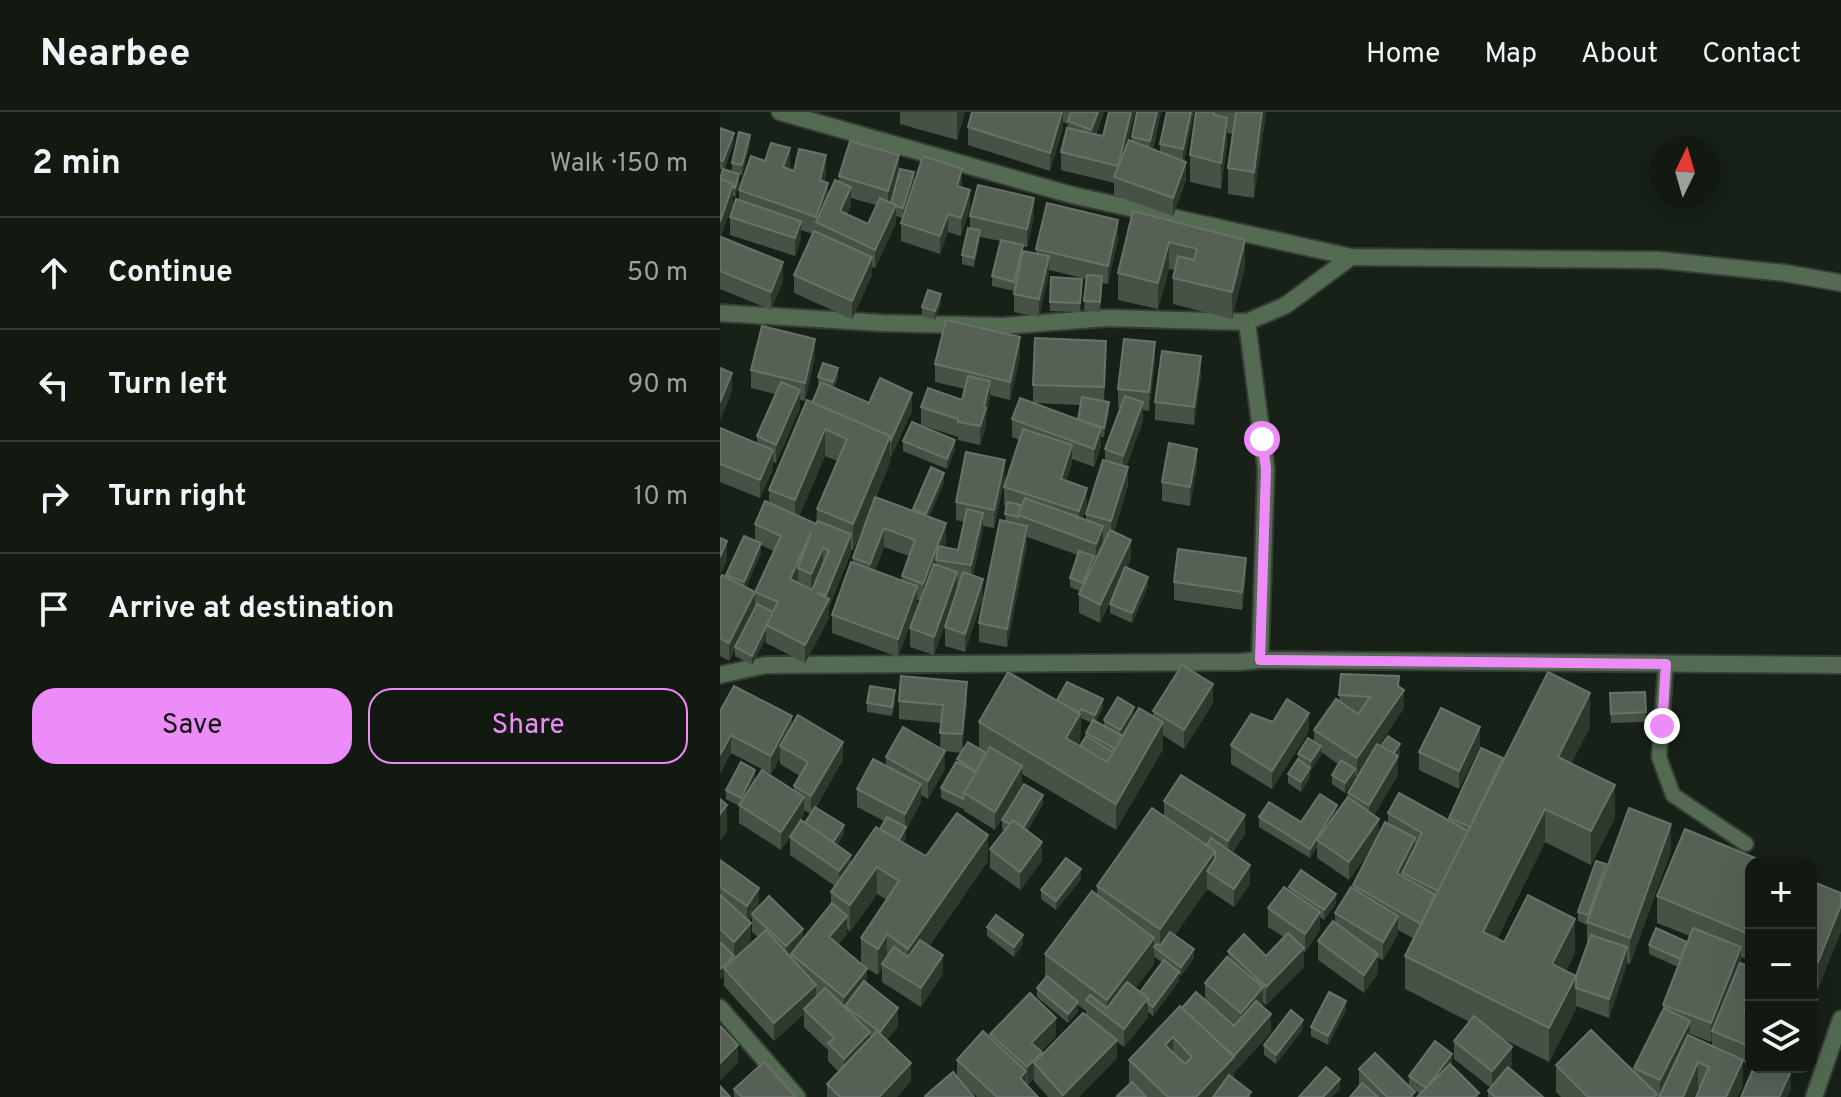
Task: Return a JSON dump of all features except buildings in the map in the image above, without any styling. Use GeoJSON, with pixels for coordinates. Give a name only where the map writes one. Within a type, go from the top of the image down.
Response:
{"type":"FeatureCollection","features":[{"type":"Feature","properties":{"kind":"street"},"geometry":{"type":"LineString","coordinates":[[780,112],[1072,195],[1351,257],[1659,260],[1785,273],[1841,283]]}},
{"type":"Feature","properties":{"kind":"street"},"geometry":{"type":"LineString","coordinates":[[720,313],[882,323],[1001,326],[1107,318],[1247,322],[1286,305],[1351,257]]}},
{"type":"Feature","properties":{"kind":"street"},"geometry":{"type":"LineString","coordinates":[[1247,322],[1266,469],[1260,660]]}},
{"type":"Feature","properties":{"kind":"street"},"geometry":{"type":"LineString","coordinates":[[720,675],[766,665],[1224,663],[1260,660],[1841,665]]}},
{"type":"Feature","properties":{"kind":"street"},"geometry":{"type":"LineString","coordinates":[[720,1008],[797,1097]]}},
{"type":"Feature","properties":{"kind":"street"},"geometry":{"type":"LineString","coordinates":[[1814,1097],[1841,1019]]}},
{"type":"Feature","properties":{"kind":"lane"},"geometry":{"type":"LineString","coordinates":[[1666,664],[1659,757],[1673,795],[1746,844]]}},
{"type":"Feature","properties":{"kind":"route"},"geometry":{"type":"LineString","coordinates":[[1262,439],[1266,469],[1260,660],[1666,664],[1662,726]]}}]}
